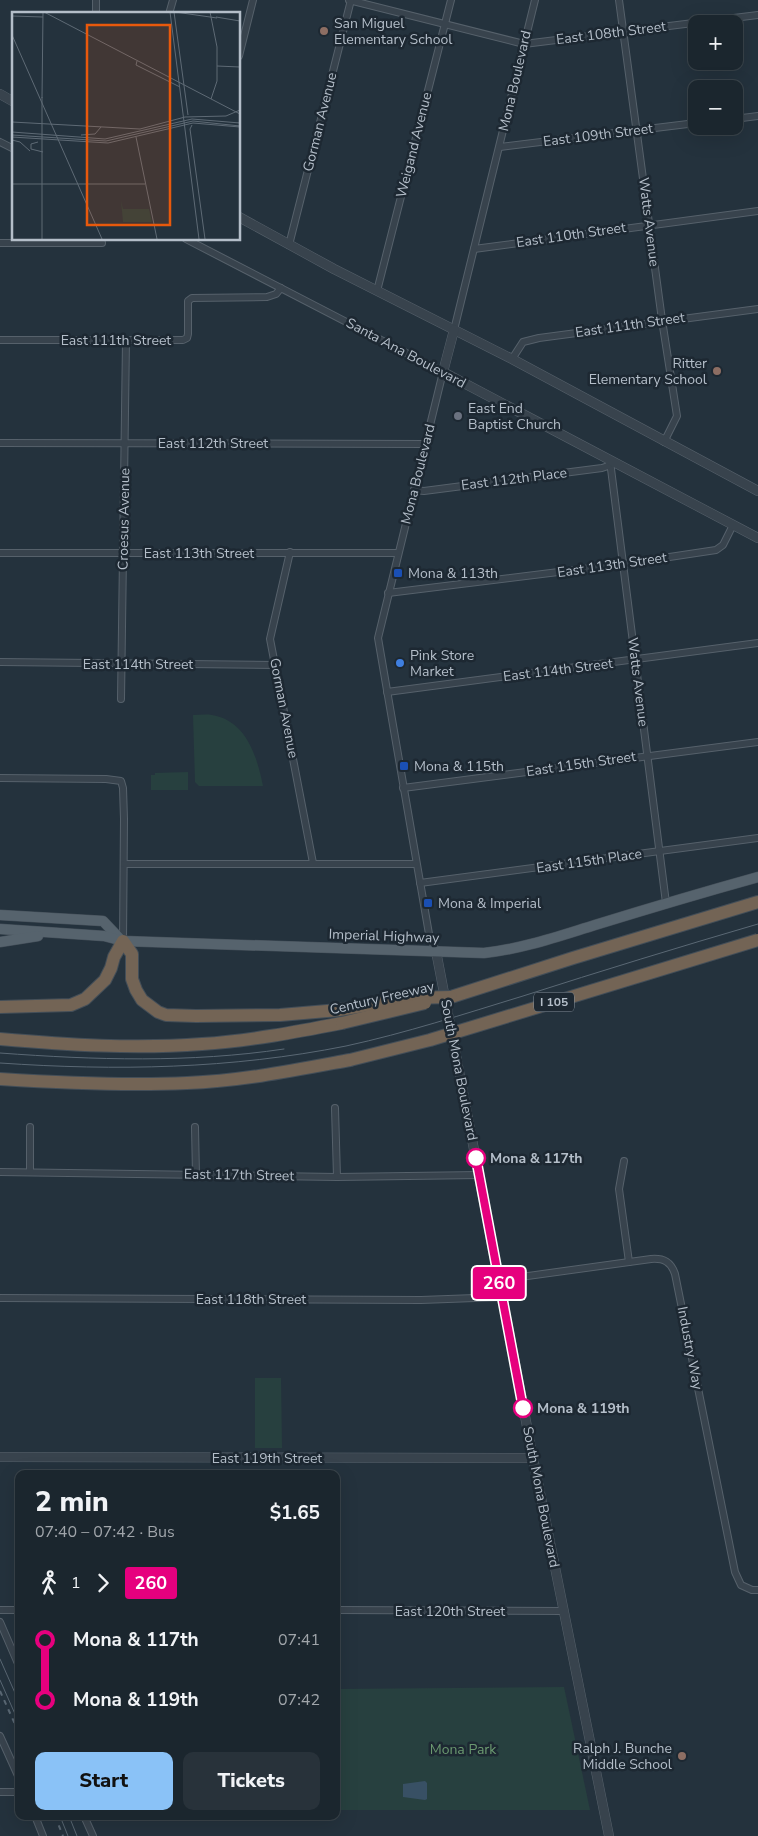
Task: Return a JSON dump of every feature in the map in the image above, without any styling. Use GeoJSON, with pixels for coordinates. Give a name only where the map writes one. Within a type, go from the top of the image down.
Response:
{"type":"FeatureCollection","features":[{"type":"Feature","properties":{"kind":"highway","name":"Century Freeway"},"geometry":{"type":"LineString","coordinates":[[0,1039],[73,1046],[167,1046],[236,1041],[342,1023],[451,997],[758,902]]}},
{"type":"Feature","properties":{"kind":"highway","name":"I 105"},"geometry":{"type":"LineString","coordinates":[[0,1079],[127,1085],[189,1083],[265,1076],[350,1060],[430,1040],[758,940]]}},
{"type":"Feature","properties":{"kind":"highway"},"geometry":{"type":"LineString","coordinates":[[0,1007],[71,1005],[86,999],[105,980],[123,941],[132,954],[132,979],[142,1000],[158,1012],[176,1016],[280,1015],[340,1010],[409,998],[451,997]]}},
{"type":"Feature","properties":{"kind":"main road","name":"Imperial Highway"},"geometry":{"type":"LineString","coordinates":[[0,929],[104,936],[123,941],[250,947],[386,949],[465,953],[502,952],[758,877]]}},
{"type":"Feature","properties":{"kind":"main road"},"geometry":{"type":"LineString","coordinates":[[0,915],[103,921],[123,941]]}},
{"type":"Feature","properties":{"kind":"main road"},"geometry":{"type":"LineString","coordinates":[[0,942],[56,933]]}},
{"type":"Feature","properties":{"kind":"street"},"geometry":{"type":"LineString","coordinates":[[240,52],[253,0]]}},
{"type":"Feature","properties":{"kind":"street","name":"East 108th Street"},"geometry":{"type":"LineString","coordinates":[[351,0],[524,44],[758,14]]}},
{"type":"Feature","properties":{"kind":"street","name":"Gorman Avenue"},"geometry":{"type":"LineString","coordinates":[[289,245],[351,0]]}},
{"type":"Feature","properties":{"kind":"street","name":"Weigand Avenue"},"geometry":{"type":"LineString","coordinates":[[377,290],[451,0]]}},
{"type":"Feature","properties":{"kind":"street","name":"Mona Boulevard"},"geometry":{"type":"LineString","coordinates":[[436,951],[429,934],[416,864],[378,638],[535,0]]}},
{"type":"Feature","properties":{"kind":"street","name":"Watts Avenue"},"geometry":{"type":"LineString","coordinates":[[619,0],[662,320],[677,416],[664,442]]}},
{"type":"Feature","properties":{"kind":"street"},"geometry":{"type":"LineString","coordinates":[[0,94],[12,101]]}},
{"type":"Feature","properties":{"kind":"street"},"geometry":{"type":"LineString","coordinates":[[743,117],[758,116]]}},
{"type":"Feature","properties":{"kind":"street","name":"East 109th Street"},"geometry":{"type":"LineString","coordinates":[[500,147],[688,124]]}},
{"type":"Feature","properties":{"kind":"street"},"geometry":{"type":"LineString","coordinates":[[0,142],[12,148]]}},
{"type":"Feature","properties":{"kind":"street","name":"East 110th Street"},"geometry":{"type":"LineString","coordinates":[[474,249],[758,211]]}},
{"type":"Feature","properties":{"kind":"street"},"geometry":{"type":"LineString","coordinates":[[240,218],[758,490]]}},
{"type":"Feature","properties":{"kind":"street","name":"Santa Ana Boulevard"},"geometry":{"type":"LineString","coordinates":[[188,240],[758,538]]}},
{"type":"Feature","properties":{"kind":"street"},"geometry":{"type":"LineString","coordinates":[[0,243],[102,243]]}},
{"type":"Feature","properties":{"kind":"street","name":"East 111th Street"},"geometry":{"type":"LineString","coordinates":[[0,340],[183,340],[188,334],[188,301],[192,298],[267,297],[276,294],[281,288]]}},
{"type":"Feature","properties":{"kind":"street","name":"East 111th Street"},"geometry":{"type":"LineString","coordinates":[[512,359],[523,342],[539,338],[662,320],[758,309]]}},
{"type":"Feature","properties":{"kind":"street","name":"Croesus Avenue"},"geometry":{"type":"LineString","coordinates":[[121,699],[126,340]]}},
{"type":"Feature","properties":{"kind":"street","name":"East 112th Street"},"geometry":{"type":"LineString","coordinates":[[0,442],[426,444]]}},
{"type":"Feature","properties":{"kind":"street","name":"Watts Avenue"},"geometry":{"type":"LineString","coordinates":[[610,461],[666,903]]}},
{"type":"Feature","properties":{"kind":"street","name":"East 112th Place"},"geometry":{"type":"LineString","coordinates":[[414,490],[602,468],[608,466],[610,461]]}},
{"type":"Feature","properties":{"kind":"street","name":"East 113th Street"},"geometry":{"type":"LineString","coordinates":[[388,593],[623,564],[716,550],[723,545],[733,525]]}},
{"type":"Feature","properties":{"kind":"street","name":"Gorman Avenue"},"geometry":{"type":"LineString","coordinates":[[290,552],[270,639],[313,863]]}},
{"type":"Feature","properties":{"kind":"street","name":"East 113th Street"},"geometry":{"type":"LineString","coordinates":[[0,553],[398,553]]}},
{"type":"Feature","properties":{"kind":"street","name":"East 114th Street"},"geometry":{"type":"LineString","coordinates":[[387,692],[758,643]]}},
{"type":"Feature","properties":{"kind":"street","name":"East 114th Street"},"geometry":{"type":"LineString","coordinates":[[0,662],[122,665],[276,665]]}},
{"type":"Feature","properties":{"kind":"street","name":"East 115th Street"},"geometry":{"type":"LineString","coordinates":[[403,788],[758,742]]}},
{"type":"Feature","properties":{"kind":"street"},"geometry":{"type":"LineString","coordinates":[[0,778],[106,779],[121,781],[123,788],[124,864],[123,941]]}},
{"type":"Feature","properties":{"kind":"street","name":"East 115th Place"},"geometry":{"type":"LineString","coordinates":[[420,883],[758,838]]}},
{"type":"Feature","properties":{"kind":"street"},"geometry":{"type":"LineString","coordinates":[[124,864],[416,864]]}},
{"type":"Feature","properties":{"kind":"street","name":"South Mona Boulevard"},"geometry":{"type":"LineString","coordinates":[[436,951],[533,1458],[609,1836]]}},
{"type":"Feature","properties":{"kind":"street"},"geometry":{"type":"LineString","coordinates":[[335,1108],[337,1177]]}},
{"type":"Feature","properties":{"kind":"street"},"geometry":{"type":"LineString","coordinates":[[30,1127],[30,1172]]}},
{"type":"Feature","properties":{"kind":"street"},"geometry":{"type":"LineString","coordinates":[[196,1127],[196,1175]]}},
{"type":"Feature","properties":{"kind":"street"},"geometry":{"type":"LineString","coordinates":[[624,1161],[619,1189],[629,1262]]}},
{"type":"Feature","properties":{"kind":"street","name":"East 117th Street"},"geometry":{"type":"LineString","coordinates":[[0,1172],[337,1177],[479,1175]]}},
{"type":"Feature","properties":{"kind":"street","name":"Industry Way"},"geometry":{"type":"LineString","coordinates":[[499,1280],[658,1258],[668,1262],[673,1269],[735,1572],[741,1585],[752,1590],[758,1590]]}},
{"type":"Feature","properties":{"kind":"street","name":"East 118th Street"},"geometry":{"type":"LineString","coordinates":[[0,1298],[421,1300],[502,1297]]}},
{"type":"Feature","properties":{"kind":"street","name":"East 119th Street"},"geometry":{"type":"LineString","coordinates":[[0,1458],[533,1458]]}},
{"type":"Feature","properties":{"kind":"street"},"geometry":{"type":"LineString","coordinates":[[0,1610],[15,1610]]}},
{"type":"Feature","properties":{"kind":"street","name":"East 120th Street"},"geometry":{"type":"LineString","coordinates":[[340,1610],[563,1611]]}},
{"type":"Feature","properties":{"kind":"street"},"geometry":{"type":"LineString","coordinates":[[0,1622],[15,1657]]}},
{"type":"Feature","properties":{"kind":"street"},"geometry":{"type":"LineString","coordinates":[[0,1736],[15,1769]]}},
{"type":"Feature","properties":{"kind":"street"},"geometry":{"type":"LineString","coordinates":[[0,1792],[15,1792]]}},
{"type":"Feature","properties":{"kind":"street"},"geometry":{"type":"LineString","coordinates":[[37,1820],[43,1836]]}},
{"type":"Feature","properties":{"kind":"street"},"geometry":{"type":"LineString","coordinates":[[86,1820],[93,1836]]}},
{"type":"Feature","properties":{"kind":"green space"},"geometry":{"type":"Polygon","coordinates":[[[193,715],[210,715],[224,719],[242,732],[253,752],[263,786],[199,786],[195,782],[193,715]]]}},
{"type":"Feature","properties":{"kind":"green space"},"geometry":{"type":"Polygon","coordinates":[[[188,772],[188,790],[151,790],[151,775],[155,775],[155,773],[188,772]]]}},
{"type":"Feature","properties":{"kind":"green space"},"geometry":{"type":"Polygon","coordinates":[[[255,1378],[281,1378],[282,1448],[255,1448],[255,1378]]]}},
{"type":"Feature","properties":{"kind":"green space","name":"Mona Park"},"geometry":{"type":"Polygon","coordinates":[[[564,1687],[590,1810],[340,1810],[340,1689],[564,1687]]]}},
{"type":"Feature","properties":{"kind":"water"},"geometry":{"type":"Polygon","coordinates":[[[425,1781],[427,1783],[427,1799],[403,1797],[403,1784],[425,1781]]]}},
{"type":"Feature","properties":{"kind":"tram line"},"geometry":{"type":"LineString","coordinates":[[0,1063],[87,1067],[173,1066],[217,1064],[303,1054],[346,1046],[435,1023],[758,924]]}},
{"type":"Feature","properties":{"kind":"tram line"},"geometry":{"type":"LineString","coordinates":[[0,1053],[142,1059],[213,1057],[284,1049]]}},
{"type":"Feature","properties":{"kind":"tram line"},"geometry":{"type":"LineString","coordinates":[[0,1659],[15,1693]]}},
{"type":"Feature","properties":{"kind":"tram line"},"geometry":{"type":"LineString","coordinates":[[0,1680],[15,1714]]}},
{"type":"Feature","properties":{"kind":"tram line"},"geometry":{"type":"LineString","coordinates":[[62,1820],[68,1836]]}},
{"type":"Feature","properties":{"kind":"tram line"},"geometry":{"type":"LineString","coordinates":[[71,1820],[77,1836]]}},
{"type":"Feature","properties":{"kind":"railway"},"geometry":{"type":"LineString","coordinates":[[0,1691],[15,1724]]}},
{"type":"Feature","properties":{"kind":"railway"},"geometry":{"type":"LineString","coordinates":[[57,1820],[63,1836]]}},
{"type":"Feature","properties":{"kind":"bus line","name":"260"},"geometry":{"type":"LineString","coordinates":[[476,1158],[523,1408]]}},
{"type":"Feature","properties":{"kind":"place","name":"San Miguel Elementary School"},"geometry":{"type":"Point","coordinates":[324,31]}},
{"type":"Feature","properties":{"kind":"place","name":"Ritter Elementary School"},"geometry":{"type":"Point","coordinates":[717,371]}},
{"type":"Feature","properties":{"kind":"place","name":"East End Baptist Church"},"geometry":{"type":"Point","coordinates":[458,416]}},
{"type":"Feature","properties":{"kind":"place","name":"Mona & 113th"},"geometry":{"type":"Point","coordinates":[398,573]}},
{"type":"Feature","properties":{"kind":"place","name":"Pink Store Market"},"geometry":{"type":"Point","coordinates":[400,663]}},
{"type":"Feature","properties":{"kind":"place","name":"Mona & 115th"},"geometry":{"type":"Point","coordinates":[404,766]}},
{"type":"Feature","properties":{"kind":"place","name":"Mona & Imperial"},"geometry":{"type":"Point","coordinates":[428,903]}},
{"type":"Feature","properties":{"kind":"place","name":"Mona & 117th"},"geometry":{"type":"Point","coordinates":[476,1158]}},
{"type":"Feature","properties":{"kind":"place","name":"Mona & 119th"},"geometry":{"type":"Point","coordinates":[523,1408]}},
{"type":"Feature","properties":{"kind":"place","name":"Ralph J. Bunche Middle School"},"geometry":{"type":"Point","coordinates":[682,1756]}}]}
